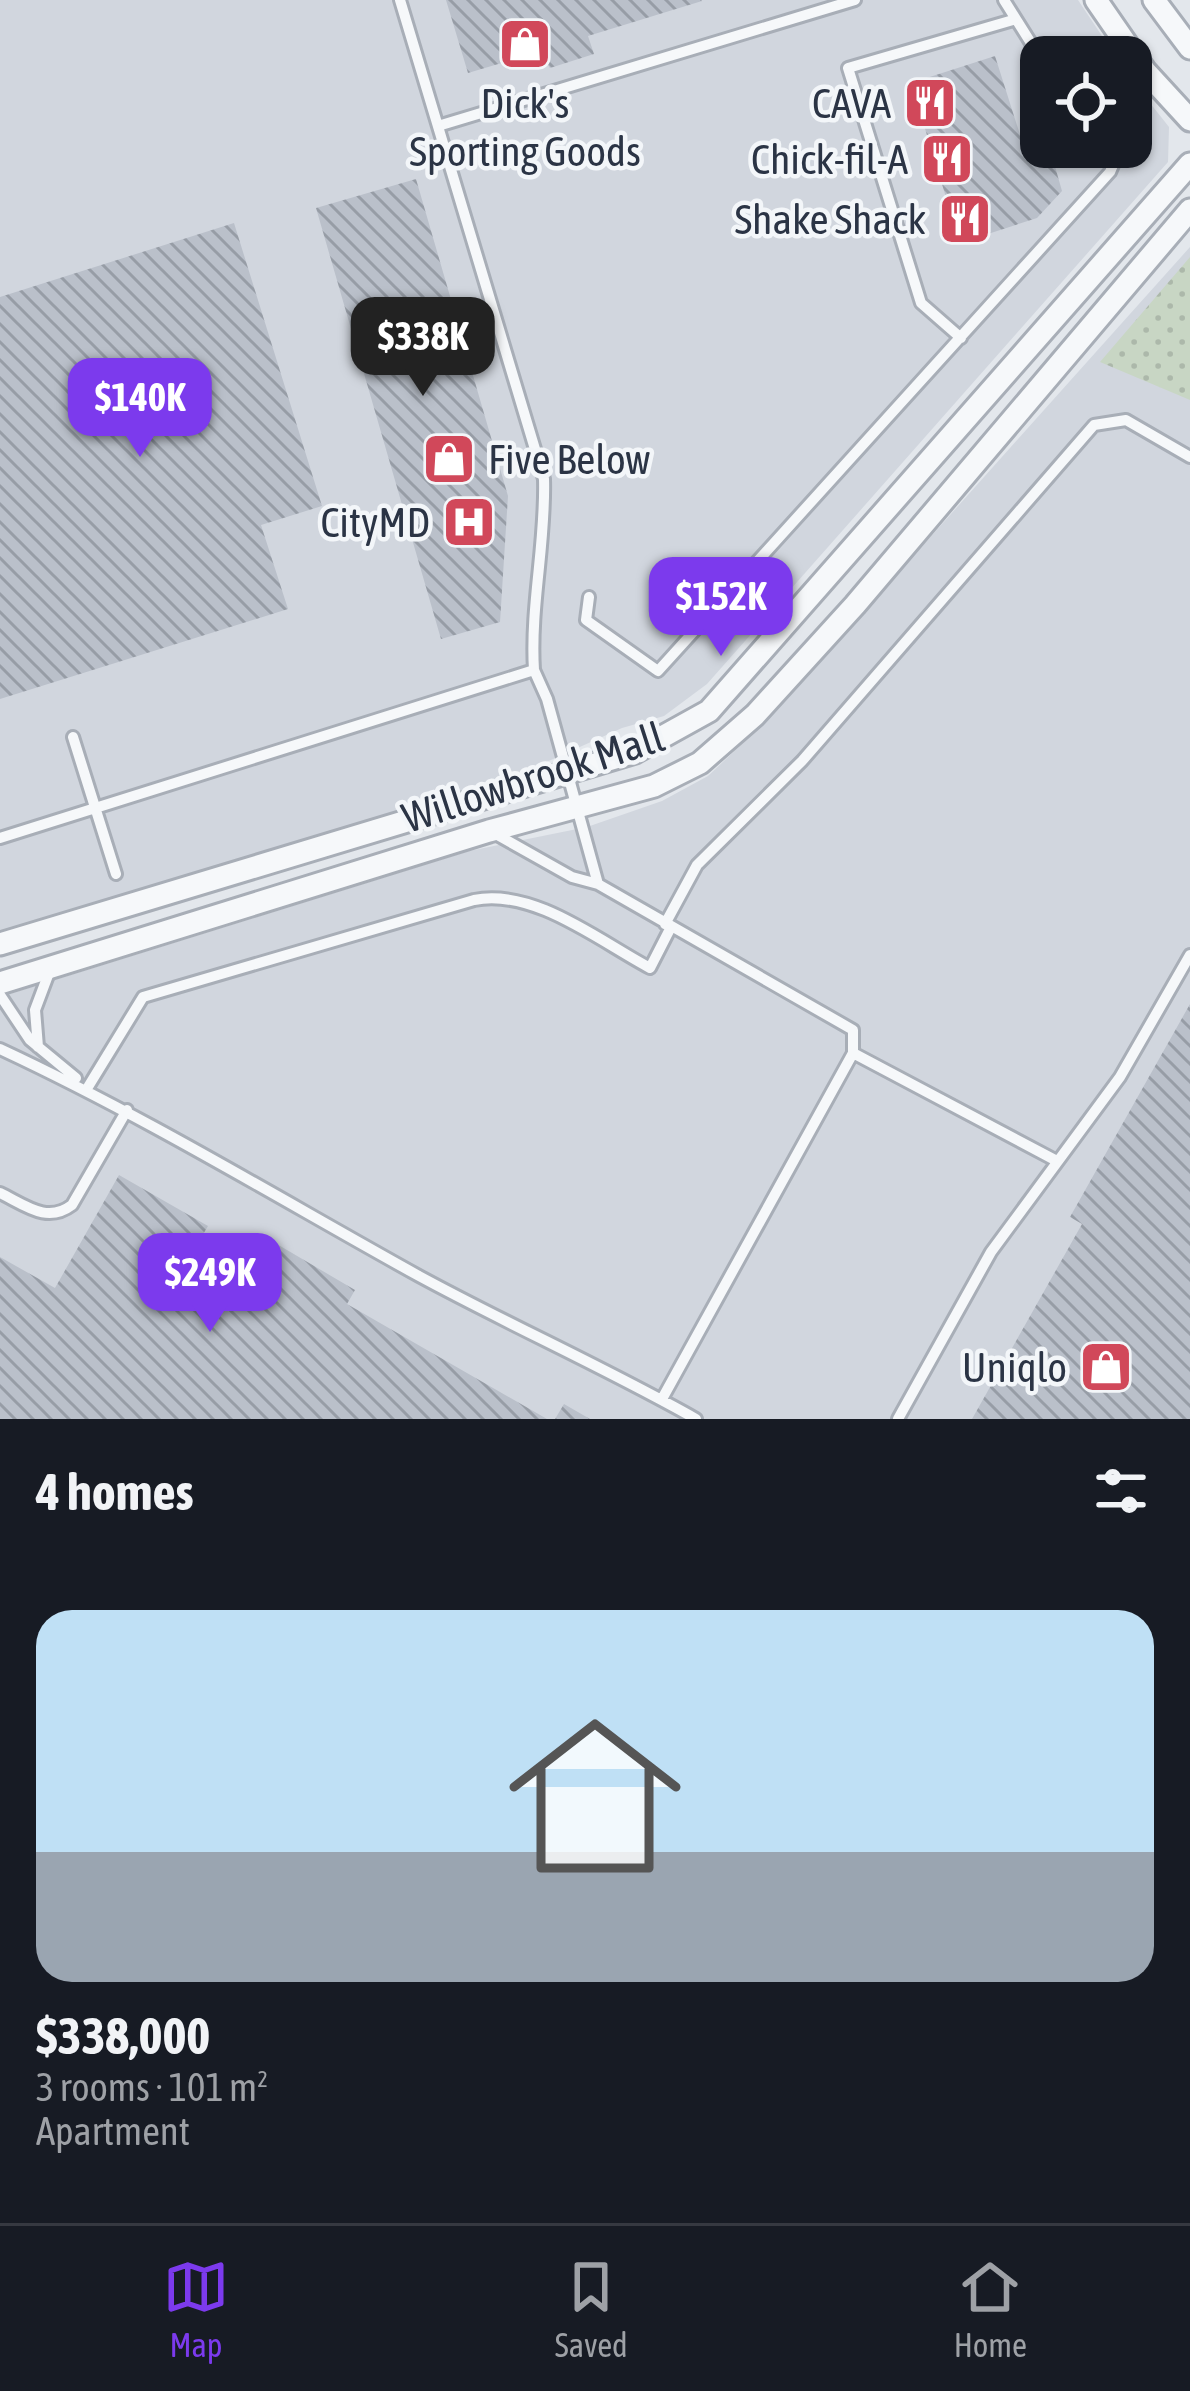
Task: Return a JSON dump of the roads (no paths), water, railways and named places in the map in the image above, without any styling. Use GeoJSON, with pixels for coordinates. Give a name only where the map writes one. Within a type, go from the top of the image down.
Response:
{"type":"FeatureCollection","features":[{"type":"Feature","properties":{"kind":"street"},"geometry":{"type":"LineString","coordinates":[[1096,0],[1145,71],[1190,120]]}},
{"type":"Feature","properties":{"kind":"street"},"geometry":{"type":"LineString","coordinates":[[1154,0],[1190,48]]}},
{"type":"Feature","properties":{"kind":"street","name":"Willowbrook Mall"},"geometry":{"type":"LineString","coordinates":[[0,944],[635,752],[690,723],[725,695],[1190,164]]}},
{"type":"Feature","properties":{"kind":"street","name":"Willowbrook Mall"},"geometry":{"type":"LineString","coordinates":[[0,982],[489,831],[654,786],[700,763],[755,716],[1190,210]]}},
{"type":"Feature","properties":{"kind":"lane"},"geometry":{"type":"LineString","coordinates":[[400,0],[544,478],[531,624],[534,670],[598,884]]}},
{"type":"Feature","properties":{"kind":"lane"},"geometry":{"type":"LineString","coordinates":[[1004,0],[1024,36]]}},
{"type":"Feature","properties":{"kind":"lane"},"geometry":{"type":"LineString","coordinates":[[438,126],[848,1]]}},
{"type":"Feature","properties":{"kind":"lane"},"geometry":{"type":"LineString","coordinates":[[961,338],[921,303],[848,68],[1013,20]]}},
{"type":"Feature","properties":{"kind":"lane"},"geometry":{"type":"LineString","coordinates":[[589,597],[586,620],[658,671],[1112,168]]}},
{"type":"Feature","properties":{"kind":"lane"},"geometry":{"type":"LineString","coordinates":[[88,1087],[142,998],[474,900],[494,896],[524,902],[650,968],[697,865],[802,761],[1094,425],[1126,421],[1190,458]]}},
{"type":"Feature","properties":{"kind":"lane"},"geometry":{"type":"LineString","coordinates":[[0,838],[534,670]]}},
{"type":"Feature","properties":{"kind":"lane"},"geometry":{"type":"LineString","coordinates":[[73,737],[116,874]]}},
{"type":"Feature","properties":{"kind":"lane"},"geometry":{"type":"LineString","coordinates":[[489,831],[572,877],[598,884],[854,1030],[854,1053],[662,1399]]}},
{"type":"Feature","properties":{"kind":"lane"},"geometry":{"type":"LineString","coordinates":[[898,1419],[991,1252],[1120,1078],[1190,955]]}},
{"type":"Feature","properties":{"kind":"lane"},"geometry":{"type":"LineString","coordinates":[[38,1047],[35,1010],[53,965]]}},
{"type":"Feature","properties":{"kind":"lane"},"geometry":{"type":"LineString","coordinates":[[0,994],[38,1047],[88,1087]]}},
{"type":"Feature","properties":{"kind":"lane"},"geometry":{"type":"LineString","coordinates":[[0,1049],[88,1087],[458,1297],[696,1419]]}},
{"type":"Feature","properties":{"kind":"lane"},"geometry":{"type":"LineString","coordinates":[[854,1053],[1055,1160]]}},
{"type":"Feature","properties":{"kind":"lane"},"geometry":{"type":"LineString","coordinates":[[0,1193],[42,1214],[59,1215],[72,1205],[127,1110]]}},
{"type":"Feature","properties":{"kind":"place","name":"Dick's Sporting Goods"},"geometry":{"type":"Point","coordinates":[525,44]}},
{"type":"Feature","properties":{"kind":"place","name":"CAVA"},"geometry":{"type":"Point","coordinates":[930,103]}},
{"type":"Feature","properties":{"kind":"place","name":"Chick-fil-A"},"geometry":{"type":"Point","coordinates":[947,159]}},
{"type":"Feature","properties":{"kind":"place","name":"Shake Shack"},"geometry":{"type":"Point","coordinates":[965,219]}},
{"type":"Feature","properties":{"kind":"place","name":"Five Below"},"geometry":{"type":"Point","coordinates":[449,459]}},
{"type":"Feature","properties":{"kind":"place","name":"CityMD"},"geometry":{"type":"Point","coordinates":[469,522]}},
{"type":"Feature","properties":{"kind":"place","name":"Uniqlo"},"geometry":{"type":"Point","coordinates":[1106,1367]}}]}
